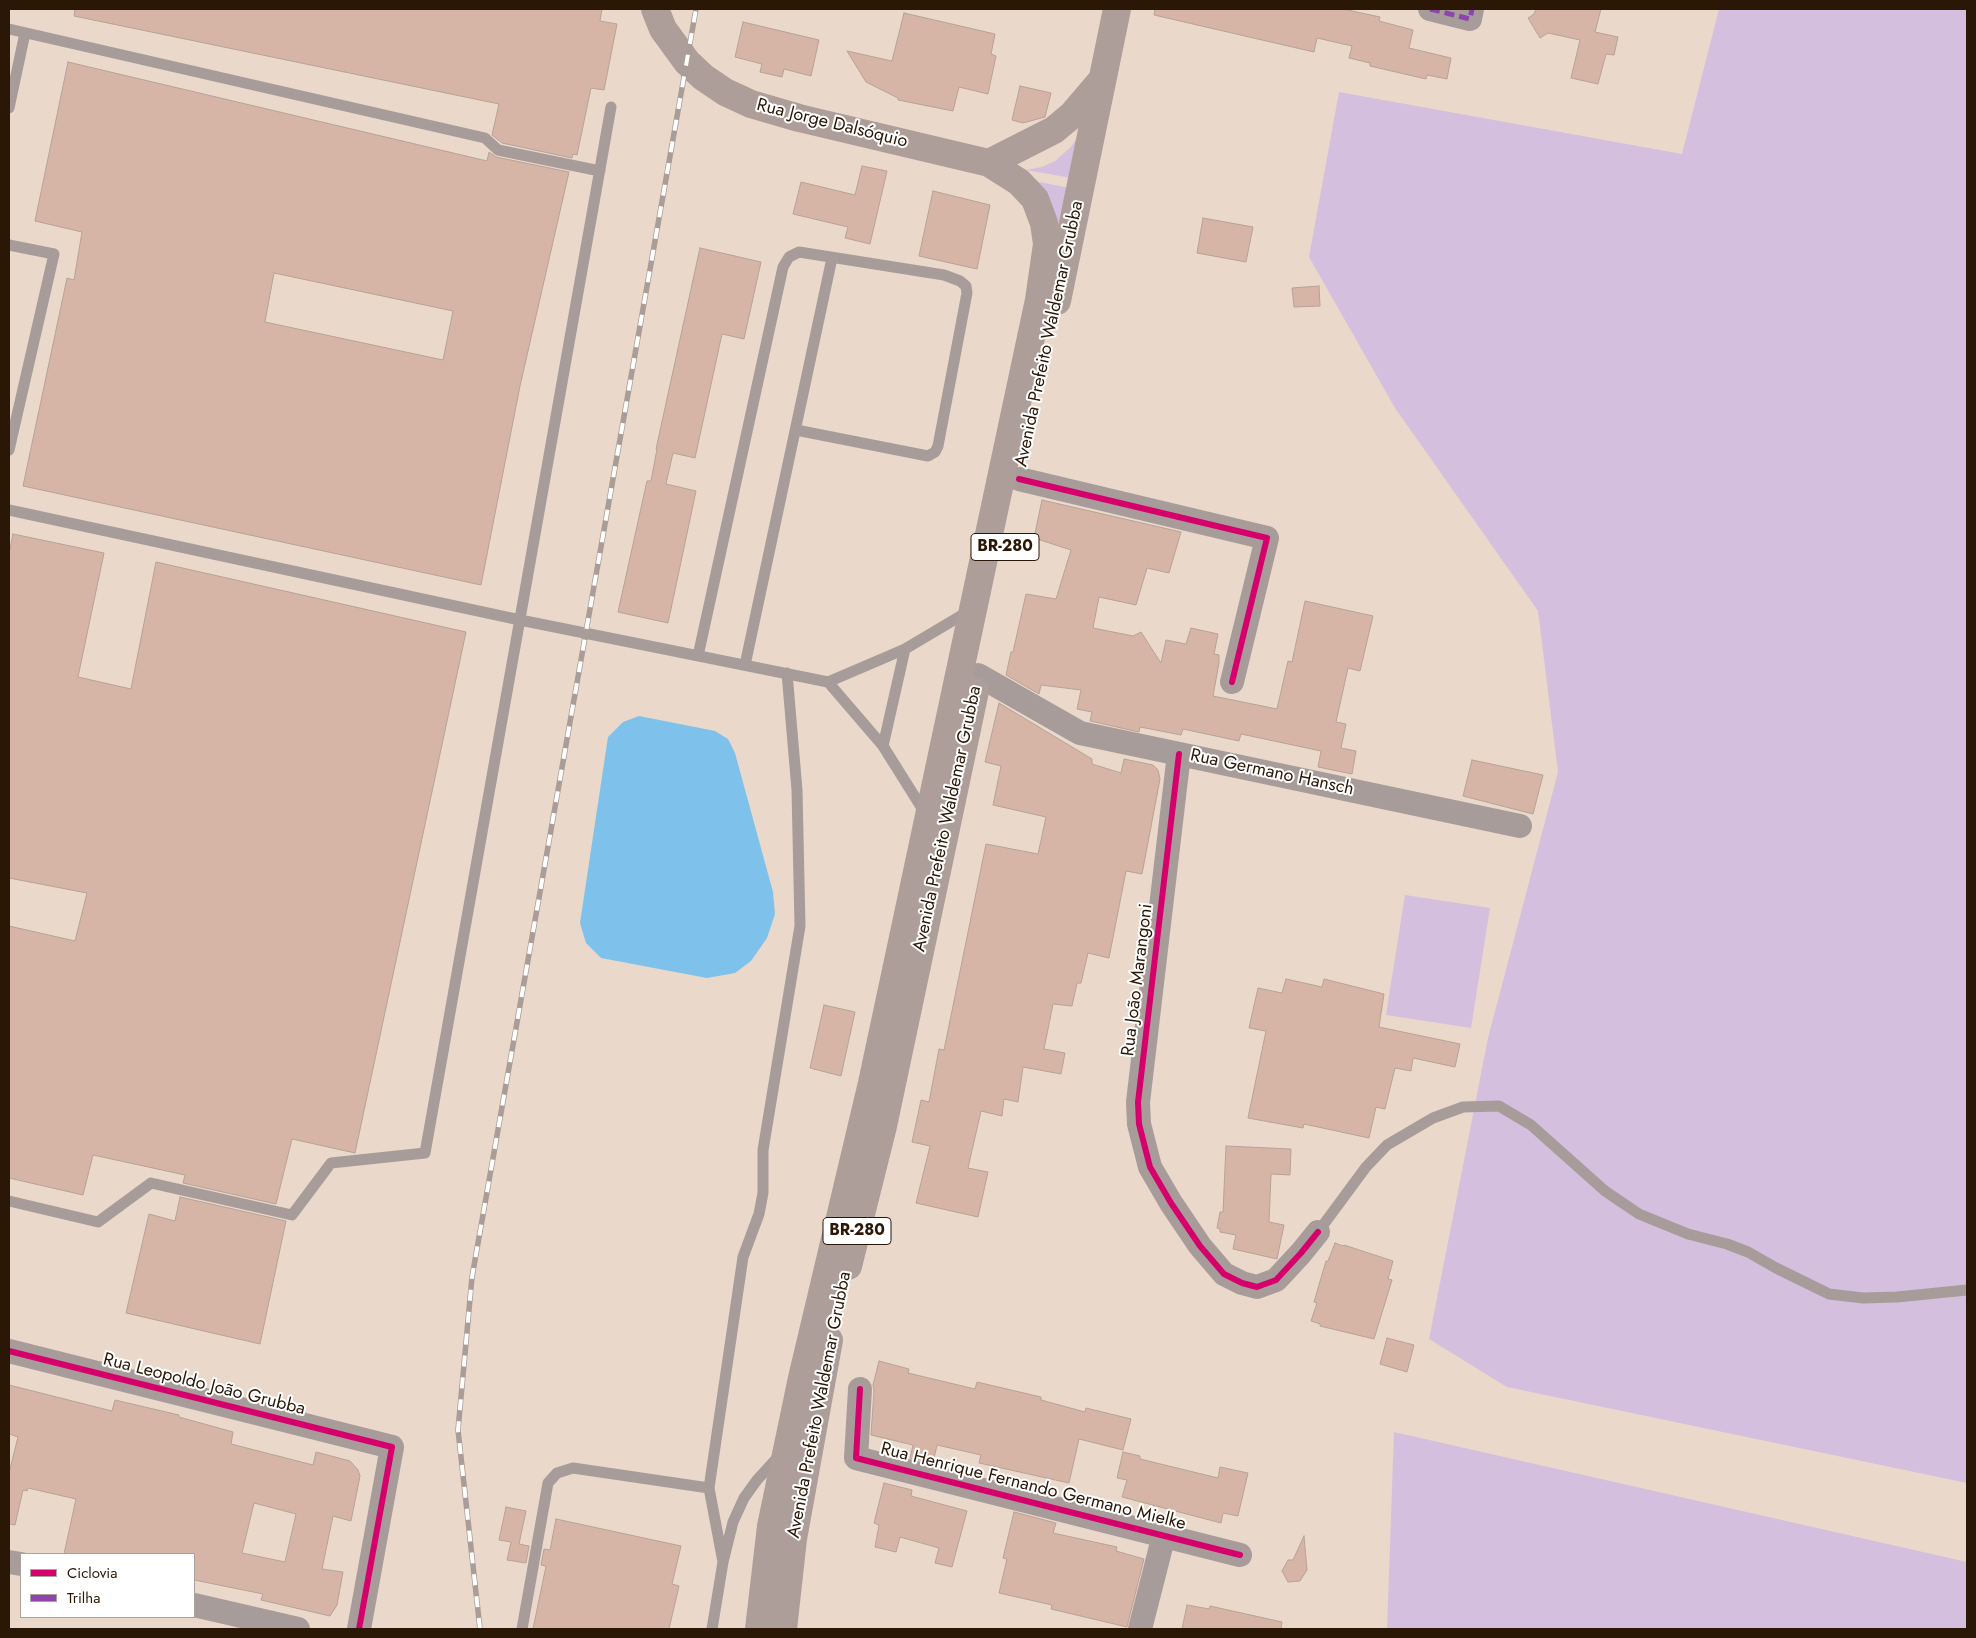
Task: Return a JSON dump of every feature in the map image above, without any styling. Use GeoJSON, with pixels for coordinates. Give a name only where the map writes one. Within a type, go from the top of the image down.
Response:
{"type":"FeatureCollection","features":[{"type":"Feature","properties":{"kind":"highway","name":"Rua Jorge Dalsóquio"},"geometry":{"type":"LineString","coordinates":[[655,9],[664,29],[687,62],[703,77],[725,92],[751,104],[792,116],[989,162],[1019,182],[1034,199],[1044,223],[1047,244]]}},
{"type":"Feature","properties":{"kind":"highway","name":"Avenida Prefeito Waldemar Grubba"},"geometry":{"type":"LineString","coordinates":[[783,1629],[793,1539],[830,1335],[883,1126],[1117,9]]}},
{"type":"Feature","properties":{"kind":"highway"},"geometry":{"type":"LineString","coordinates":[[989,162],[1054,130],[1072,115],[1103,79]]}},
{"type":"Feature","properties":{"kind":"highway","name":"Avenida Prefeito Waldemar Grubba"},"geometry":{"type":"LineString","coordinates":[[759,1629],[771,1526],[870,1090],[1039,300],[1045,269],[1047,244]]}},
{"type":"Feature","properties":{"kind":"street"},"geometry":{"type":"LineString","coordinates":[[1430,9],[1470,19],[1472,9]]}},
{"type":"Feature","properties":{"kind":"street"},"geometry":{"type":"LineString","coordinates":[[1019,479],[1267,538],[1232,682]]}},
{"type":"Feature","properties":{"kind":"street","name":"Rua Germano Hansch"},"geometry":{"type":"LineString","coordinates":[[978,675],[1080,734],[1520,826]]}},
{"type":"Feature","properties":{"kind":"street","name":"Rua João Marangoni"},"geometry":{"type":"LineString","coordinates":[[1180,754],[1138,1102],[1139,1124],[1150,1167],[1170,1203],[1200,1246],[1224,1274],[1242,1283],[1257,1287],[1276,1280],[1301,1254],[1318,1232]]}},
{"type":"Feature","properties":{"kind":"street","name":"Rua Leopoldo João Grubba"},"geometry":{"type":"LineString","coordinates":[[9,1351],[392,1447],[360,1629]]}},
{"type":"Feature","properties":{"kind":"street","name":"Rua Henrique Fernando Germano Mielke"},"geometry":{"type":"LineString","coordinates":[[860,1389],[856,1458],[1240,1554]]}},
{"type":"Feature","properties":{"kind":"street"},"geometry":{"type":"LineString","coordinates":[[1140,1629],[1164,1535]]}},
{"type":"Feature","properties":{"kind":"street"},"geometry":{"type":"LineString","coordinates":[[195,1605],[298,1629]]}},
{"type":"Feature","properties":{"kind":"lane"},"geometry":{"type":"LineString","coordinates":[[9,29],[485,138],[498,150],[600,171]]}},
{"type":"Feature","properties":{"kind":"lane"},"geometry":{"type":"LineString","coordinates":[[9,108],[25,33]]}},
{"type":"Feature","properties":{"kind":"lane"},"geometry":{"type":"LineString","coordinates":[[9,1201],[98,1222],[152,1183],[292,1215],[331,1163],[425,1153],[611,107]]}},
{"type":"Feature","properties":{"kind":"lane"},"geometry":{"type":"LineString","coordinates":[[9,244],[54,254],[9,450]]}},
{"type":"Feature","properties":{"kind":"lane"},"geometry":{"type":"LineString","coordinates":[[698,656],[783,267],[789,257],[799,252],[944,275],[960,281],[966,286],[967,293],[938,446],[935,452],[928,456],[796,430]]}},
{"type":"Feature","properties":{"kind":"lane"},"geometry":{"type":"LineString","coordinates":[[745,665],[832,258]]}},
{"type":"Feature","properties":{"kind":"lane"},"geometry":{"type":"LineString","coordinates":[[9,510],[520,620],[828,682],[905,649],[973,609]]}},
{"type":"Feature","properties":{"kind":"lane"},"geometry":{"type":"LineString","coordinates":[[883,746],[905,649]]}},
{"type":"Feature","properties":{"kind":"lane"},"geometry":{"type":"LineString","coordinates":[[723,1562],[709,1488],[743,1257],[759,1214],[763,1193],[763,1150],[800,926],[797,790],[786,673]]}},
{"type":"Feature","properties":{"kind":"lane"},"geometry":{"type":"LineString","coordinates":[[828,682],[883,746],[928,818]]}},
{"type":"Feature","properties":{"kind":"lane"},"geometry":{"type":"LineString","coordinates":[[1318,1232],[1366,1168],[1387,1145],[1433,1118],[1463,1107],[1499,1106],[1531,1125],[1605,1191],[1639,1214],[1688,1234],[1727,1244],[1748,1252],[1829,1294],[1863,1298],[1897,1297],[1967,1290]]}},
{"type":"Feature","properties":{"kind":"lane"},"geometry":{"type":"LineString","coordinates":[[712,1629],[723,1562],[733,1522],[744,1498],[757,1480],[788,1448]]}},
{"type":"Feature","properties":{"kind":"lane"},"geometry":{"type":"LineString","coordinates":[[522,1629],[548,1483],[557,1473],[572,1468],[709,1488]]}},
{"type":"Feature","properties":{"kind":"shaded area"},"geometry":{"type":"Polygon","coordinates":[[[1719,9],[1967,9],[1967,1483],[1507,1387],[1429,1339],[1488,1038],[1558,772],[1538,611],[1395,408],[1309,257],[1339,92],[1682,154],[1719,9]]]}},
{"type":"Feature","properties":{"kind":"shaded area"},"geometry":{"type":"Polygon","coordinates":[[[1081,133],[1071,178],[1026,170],[1042,167],[1055,161],[1070,148],[1081,133]]]}},
{"type":"Feature","properties":{"kind":"shaded area"},"geometry":{"type":"Polygon","coordinates":[[[1024,179],[1070,188],[1056,252],[1024,179]]]}},
{"type":"Feature","properties":{"kind":"shaded area"},"geometry":{"type":"Polygon","coordinates":[[[1405,895],[1490,908],[1471,1028],[1386,1015],[1405,895]]]}},
{"type":"Feature","properties":{"kind":"shaded area"},"geometry":{"type":"Polygon","coordinates":[[[1394,1432],[1967,1562],[1967,1629],[1387,1629],[1394,1432]]]}},
{"type":"Feature","properties":{"kind":"water"},"geometry":{"type":"Polygon","coordinates":[[[639,716],[715,731],[728,739],[735,753],[773,892],[775,914],[767,938],[751,961],[735,973],[707,978],[601,958],[586,943],[580,923],[608,737],[623,722],[639,716]]]}},
{"type":"Feature","properties":{"kind":"building"},"geometry":{"type":"Polygon","coordinates":[[[75,9],[602,9],[600,21],[617,24],[604,90],[591,88],[577,155],[573,154],[572,158],[502,143],[492,135],[499,104],[74,16],[75,9]]]}},
{"type":"Feature","properties":{"kind":"building"},"geometry":{"type":"Polygon","coordinates":[[[1155,9],[1343,9],[1380,17],[1379,21],[1413,30],[1409,48],[1451,58],[1447,79],[1427,75],[1426,79],[1370,66],[1370,63],[1349,58],[1352,46],[1317,38],[1314,52],[1154,15],[1155,9]]]}},
{"type":"Feature","properties":{"kind":"building"},"geometry":{"type":"Polygon","coordinates":[[[1536,9],[1601,9],[1595,32],[1618,37],[1614,55],[1606,54],[1598,84],[1571,78],[1580,40],[1548,33],[1540,38],[1528,18],[1534,14],[1536,9]]]}},
{"type":"Feature","properties":{"kind":"building"},"geometry":{"type":"Polygon","coordinates":[[[904,13],[995,34],[991,54],[996,56],[988,94],[959,87],[953,111],[898,100],[898,98],[866,82],[847,51],[892,61],[904,13]]]}},
{"type":"Feature","properties":{"kind":"building"},"geometry":{"type":"Polygon","coordinates":[[[743,22],[819,40],[811,76],[784,69],[782,77],[760,72],[762,64],[735,57],[743,22]]]}},
{"type":"Feature","properties":{"kind":"building"},"geometry":{"type":"Polygon","coordinates":[[[68,62],[487,161],[489,152],[496,157],[569,172],[520,386],[481,585],[23,486],[67,278],[74,280],[82,232],[35,221],[68,62]],[[274,273],[265,322],[443,360],[453,311],[274,273]]]}},
{"type":"Feature","properties":{"kind":"building"},"geometry":{"type":"Polygon","coordinates":[[[1020,86],[1051,93],[1045,117],[1023,123],[1012,120],[1020,86]]]}},
{"type":"Feature","properties":{"kind":"building"},"geometry":{"type":"Polygon","coordinates":[[[862,166],[887,171],[870,244],[845,238],[848,227],[793,214],[801,182],[855,195],[862,166]]]}},
{"type":"Feature","properties":{"kind":"building"},"geometry":{"type":"Polygon","coordinates":[[[933,191],[990,205],[977,269],[919,256],[933,191]]]}},
{"type":"Feature","properties":{"kind":"building"},"geometry":{"type":"Polygon","coordinates":[[[1203,218],[1253,227],[1246,262],[1197,253],[1203,218]]]}},
{"type":"Feature","properties":{"kind":"building"},"geometry":{"type":"Polygon","coordinates":[[[700,248],[761,262],[744,339],[722,334],[695,458],[673,453],[666,484],[696,491],[668,623],[618,612],[647,481],[651,481],[656,449],[700,248]]]}},
{"type":"Feature","properties":{"kind":"building"},"geometry":{"type":"Polygon","coordinates":[[[1319,286],[1320,306],[1294,307],[1292,288],[1319,286]]]}},
{"type":"Feature","properties":{"kind":"building"},"geometry":{"type":"Polygon","coordinates":[[[1042,500],[1181,532],[1169,573],[1147,568],[1136,605],[1099,597],[1093,628],[1133,636],[1141,632],[1161,663],[1166,640],[1186,644],[1191,628],[1218,634],[1214,654],[1219,655],[1219,663],[1213,696],[1277,709],[1288,661],[1292,662],[1305,601],[1373,616],[1360,671],[1348,668],[1336,722],[1346,724],[1341,748],[1356,751],[1352,774],[1318,767],[1321,751],[1241,734],[1239,741],[1183,729],[1181,735],[1140,727],[1139,732],[1090,721],[1092,712],[1077,709],[1081,690],[1041,685],[1039,694],[1006,675],[1026,594],[1056,599],[1071,550],[1034,538],[1042,500]]]}},
{"type":"Feature","properties":{"kind":"building"},"geometry":{"type":"Polygon","coordinates":[[[13,534],[104,553],[78,677],[131,689],[156,562],[466,632],[355,1153],[292,1139],[276,1204],[183,1183],[185,1175],[93,1155],[83,1195],[9,1178],[9,926],[75,941],[87,893],[9,878],[9,554],[13,534]]]}},
{"type":"Feature","properties":{"kind":"building"},"geometry":{"type":"Polygon","coordinates":[[[999,703],[1092,759],[1092,764],[1121,773],[1124,759],[1153,765],[1158,770],[1160,779],[1142,874],[1126,871],[1109,958],[1088,953],[1081,983],[1077,983],[1072,1006],[1053,1004],[1044,1049],[1065,1053],[1061,1074],[1023,1067],[1018,1102],[1004,1099],[1002,1116],[981,1111],[968,1168],[988,1172],[978,1217],[916,1203],[930,1146],[912,1142],[921,1100],[929,1102],[939,1049],[944,1050],[986,844],[1038,854],[1046,817],[993,805],[1001,766],[985,762],[999,703]]]}},
{"type":"Feature","properties":{"kind":"building"},"geometry":{"type":"Polygon","coordinates":[[[1472,760],[1543,775],[1533,814],[1463,796],[1472,760]]]}},
{"type":"Feature","properties":{"kind":"building"},"geometry":{"type":"Polygon","coordinates":[[[1286,979],[1322,987],[1324,979],[1384,994],[1379,1027],[1460,1044],[1455,1067],[1413,1058],[1411,1071],[1395,1068],[1385,1109],[1376,1107],[1369,1138],[1304,1124],[1303,1128],[1248,1118],[1266,1031],[1249,1028],[1258,988],[1282,993],[1286,979]]]}},
{"type":"Feature","properties":{"kind":"building"},"geometry":{"type":"Polygon","coordinates":[[[824,1005],[855,1012],[841,1076],[810,1068],[824,1005]]]}},
{"type":"Feature","properties":{"kind":"building"},"geometry":{"type":"Polygon","coordinates":[[[1226,1146],[1291,1149],[1290,1175],[1271,1174],[1269,1222],[1284,1225],[1277,1259],[1233,1249],[1236,1235],[1220,1232],[1220,1229],[1217,1228],[1220,1212],[1223,1212],[1226,1146]]]}},
{"type":"Feature","properties":{"kind":"building"},"geometry":{"type":"Polygon","coordinates":[[[180,1197],[286,1221],[260,1344],[126,1313],[149,1214],[175,1221],[180,1197]]]}},
{"type":"Feature","properties":{"kind":"building"},"geometry":{"type":"Polygon","coordinates":[[[1335,1243],[1393,1261],[1388,1279],[1392,1280],[1374,1339],[1320,1326],[1320,1324],[1311,1321],[1317,1303],[1314,1302],[1326,1261],[1328,1261],[1335,1243]]]}},
{"type":"Feature","properties":{"kind":"building"},"geometry":{"type":"Polygon","coordinates":[[[1387,1338],[1414,1345],[1407,1372],[1380,1364],[1387,1338]]]}},
{"type":"Feature","properties":{"kind":"building"},"geometry":{"type":"Polygon","coordinates":[[[879,1361],[909,1369],[908,1373],[975,1389],[977,1382],[1041,1397],[1041,1400],[1085,1412],[1086,1408],[1131,1419],[1123,1450],[1079,1439],[1069,1483],[979,1463],[981,1455],[937,1445],[933,1463],[910,1458],[913,1445],[871,1435],[873,1385],[879,1361]]]}},
{"type":"Feature","properties":{"kind":"building"},"geometry":{"type":"Polygon","coordinates":[[[9,1385],[112,1411],[115,1400],[179,1415],[179,1417],[233,1432],[231,1444],[313,1465],[316,1452],[350,1461],[358,1470],[360,1476],[351,1521],[333,1516],[322,1569],[343,1572],[337,1605],[330,1616],[261,1600],[263,1594],[195,1580],[195,1553],[64,1553],[76,1499],[28,1488],[27,1491],[23,1490],[15,1525],[9,1524],[9,1473],[18,1437],[9,1434],[9,1385]],[[254,1503],[242,1553],[285,1562],[296,1514],[254,1503]]]}},
{"type":"Feature","properties":{"kind":"building"},"geometry":{"type":"Polygon","coordinates":[[[1123,1452],[1140,1456],[1140,1459],[1218,1478],[1220,1467],[1248,1473],[1238,1516],[1223,1513],[1221,1523],[1122,1497],[1127,1480],[1117,1478],[1123,1452]]]}},
{"type":"Feature","properties":{"kind":"building"},"geometry":{"type":"Polygon","coordinates":[[[884,1483],[912,1490],[911,1496],[967,1511],[952,1567],[935,1563],[939,1548],[900,1537],[896,1552],[875,1547],[879,1525],[874,1523],[884,1483]]]}},
{"type":"Feature","properties":{"kind":"building"},"geometry":{"type":"Polygon","coordinates":[[[506,1507],[526,1511],[519,1544],[529,1546],[526,1563],[507,1560],[511,1542],[499,1540],[506,1507]]]}},
{"type":"Feature","properties":{"kind":"building"},"geometry":{"type":"Polygon","coordinates":[[[1014,1512],[1056,1523],[1053,1533],[1117,1547],[1116,1551],[1144,1559],[1127,1627],[1051,1609],[1052,1605],[999,1593],[1007,1559],[1003,1558],[1014,1512]]]}},
{"type":"Feature","properties":{"kind":"building"},"geometry":{"type":"Polygon","coordinates":[[[556,1519],[681,1546],[672,1584],[679,1586],[669,1629],[533,1629],[546,1566],[541,1565],[544,1549],[550,1550],[556,1519]]]}},
{"type":"Feature","properties":{"kind":"building"},"geometry":{"type":"Polygon","coordinates":[[[1304,1536],[1307,1570],[1300,1581],[1288,1582],[1282,1571],[1288,1560],[1293,1560],[1304,1536]]]}},
{"type":"Feature","properties":{"kind":"building"},"geometry":{"type":"Polygon","coordinates":[[[1187,1605],[1209,1609],[1210,1606],[1282,1622],[1281,1629],[1182,1629],[1187,1605]]]}},
{"type":"Feature","properties":{"kind":"railway"},"geometry":{"type":"LineString","coordinates":[[480,1629],[458,1430],[472,1277],[696,9]]}},
{"type":"Feature","properties":{"kind":"marked path"},"geometry":{"type":"LineString","coordinates":[[1430,9],[1470,19],[1472,9]]}},
{"type":"Feature","properties":{"kind":"cycle path"},"geometry":{"type":"LineString","coordinates":[[1019,479],[1267,538],[1232,682]]}},
{"type":"Feature","properties":{"kind":"cycle path"},"geometry":{"type":"LineString","coordinates":[[1179,754],[1138,1102],[1139,1124],[1150,1167],[1171,1203],[1200,1246],[1224,1274],[1242,1283],[1257,1287],[1276,1280],[1318,1232]]}},
{"type":"Feature","properties":{"kind":"cycle path"},"geometry":{"type":"LineString","coordinates":[[9,1351],[392,1447],[359,1629]]}},
{"type":"Feature","properties":{"kind":"cycle path"},"geometry":{"type":"LineString","coordinates":[[860,1389],[856,1458],[1240,1555]]}}]}
